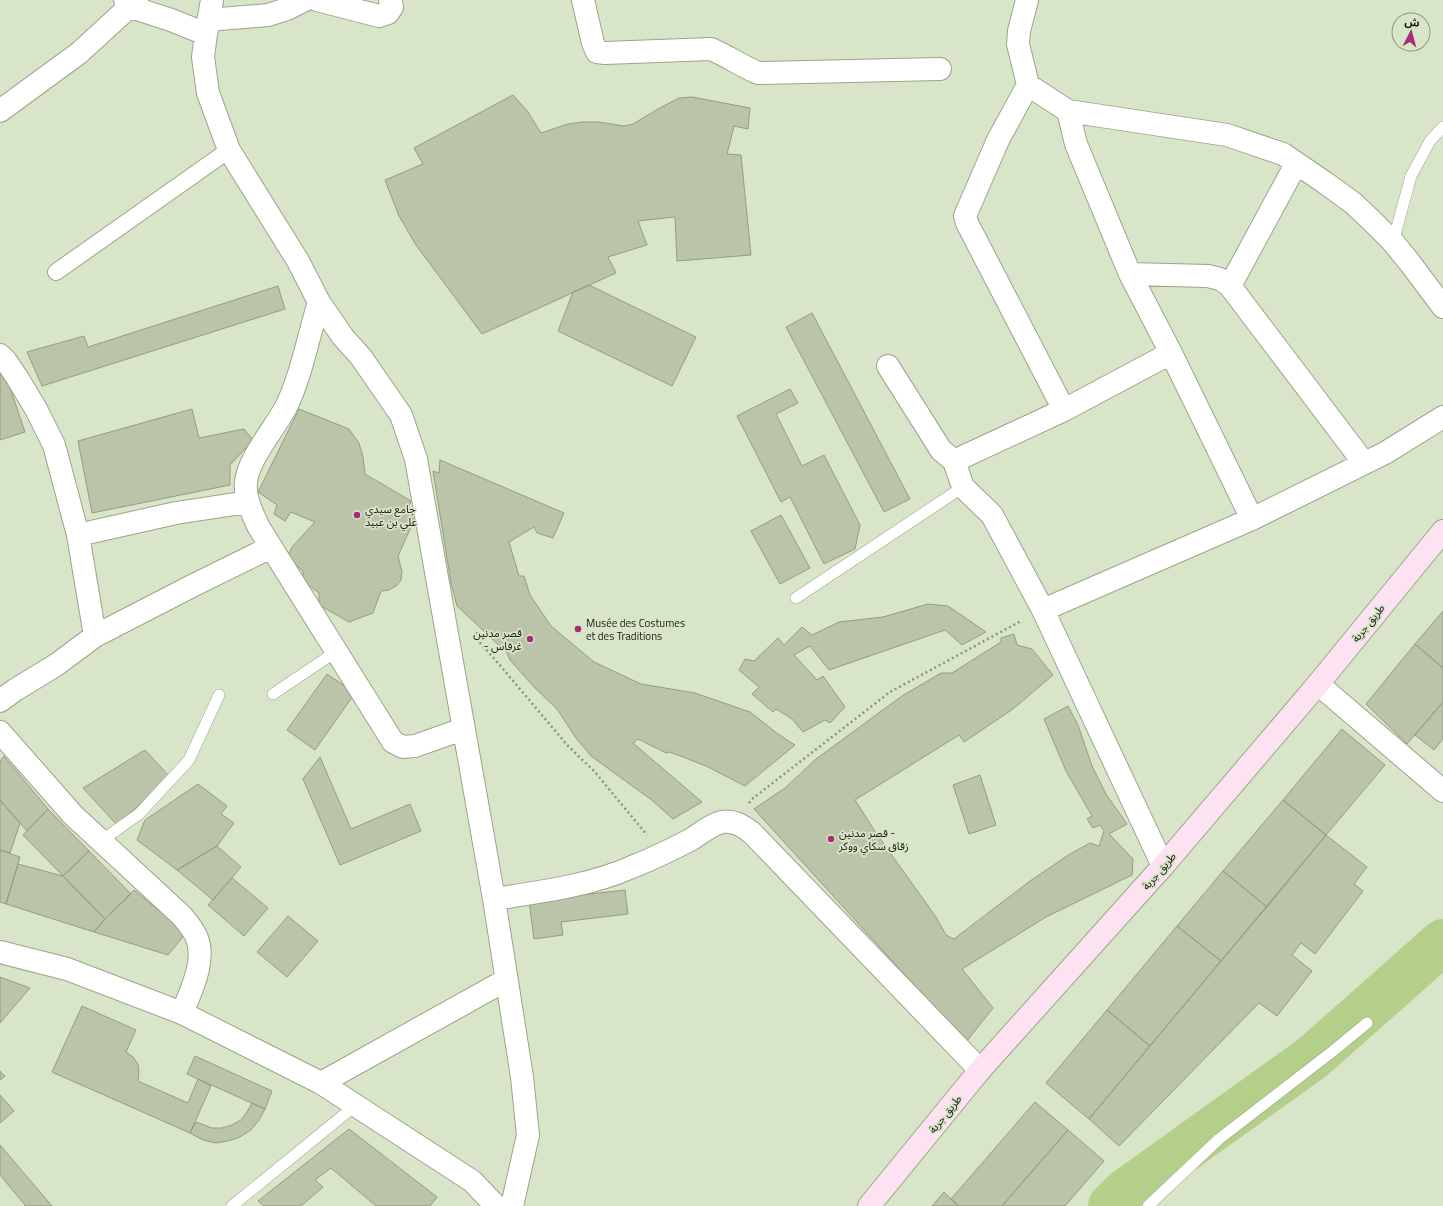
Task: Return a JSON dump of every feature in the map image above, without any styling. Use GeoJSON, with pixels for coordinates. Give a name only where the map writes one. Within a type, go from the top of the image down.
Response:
{"type":"FeatureCollection","features":[{"type":"Feature","properties":{"kind":"main road","name":"طريق جربة"},"geometry":{"type":"LineString","coordinates":[[869,1206],[980,1070],[1164,866],[1318,684],[1443,530]]}},
{"type":"Feature","properties":{"kind":"street"},"geometry":{"type":"LineString","coordinates":[[0,111],[79,53],[131,2],[171,20],[268,14],[287,9],[304,0]]}},
{"type":"Feature","properties":{"kind":"street"},"geometry":{"type":"LineString","coordinates":[[317,0],[379,16],[388,13],[392,7],[390,0]]}},
{"type":"Feature","properties":{"kind":"street"},"geometry":{"type":"LineString","coordinates":[[583,0],[593,43],[597,52],[605,53],[711,49],[726,55],[740,65],[758,73],[940,69]]}},
{"type":"Feature","properties":{"kind":"street"},"geometry":{"type":"LineString","coordinates":[[1027,0],[1019,31],[1018,44],[1028,85],[998,140],[965,216],[967,223],[1064,410]]}},
{"type":"Feature","properties":{"kind":"street"},"geometry":{"type":"LineString","coordinates":[[209,18],[203,57],[208,93],[229,150],[298,261],[319,302],[343,337],[361,357],[401,415],[416,460],[494,900],[522,1077],[528,1135],[512,1206]]}},
{"type":"Feature","properties":{"kind":"street"},"geometry":{"type":"LineString","coordinates":[[1028,85],[1068,111],[1227,135],[1283,154],[1353,204],[1393,242],[1443,307]]}},
{"type":"Feature","properties":{"kind":"street"},"geometry":{"type":"LineString","coordinates":[[1068,111],[1076,144],[1130,274],[1172,353],[1252,519]]}},
{"type":"Feature","properties":{"kind":"street"},"geometry":{"type":"LineString","coordinates":[[56,272],[229,150]]}},
{"type":"Feature","properties":{"kind":"street"},"geometry":{"type":"LineString","coordinates":[[1230,286],[1296,164]]}},
{"type":"Feature","properties":{"kind":"street"},"geometry":{"type":"LineString","coordinates":[[1130,274],[1208,276],[1220,279],[1230,286],[1364,463]]}},
{"type":"Feature","properties":{"kind":"street"},"geometry":{"type":"LineString","coordinates":[[319,302],[296,384],[286,407],[248,469],[245,483],[248,502],[258,526],[393,742],[403,747],[415,746],[464,728]]}},
{"type":"Feature","properties":{"kind":"street"},"geometry":{"type":"LineString","coordinates":[[954,461],[1064,410],[1172,353]]}},
{"type":"Feature","properties":{"kind":"street"},"geometry":{"type":"LineString","coordinates":[[0,354],[18,379],[36,409],[54,445],[78,535],[95,636]]}},
{"type":"Feature","properties":{"kind":"street"},"geometry":{"type":"LineString","coordinates":[[888,366],[941,450],[954,461],[963,487],[992,515],[1043,610],[1164,866]]}},
{"type":"Feature","properties":{"kind":"street"},"geometry":{"type":"LineString","coordinates":[[1043,610],[1252,519],[1385,453],[1443,416]]}},
{"type":"Feature","properties":{"kind":"street"},"geometry":{"type":"LineString","coordinates":[[78,535],[176,513],[248,502]]}},
{"type":"Feature","properties":{"kind":"street"},"geometry":{"type":"LineString","coordinates":[[0,701],[56,665],[95,636],[271,547]]}},
{"type":"Feature","properties":{"kind":"street"},"geometry":{"type":"LineString","coordinates":[[1318,684],[1443,791]]}},
{"type":"Feature","properties":{"kind":"street"},"geometry":{"type":"LineString","coordinates":[[0,732],[73,815],[182,916],[196,936],[201,953],[194,982],[182,1013]]}},
{"type":"Feature","properties":{"kind":"street"},"geometry":{"type":"LineString","coordinates":[[494,900],[561,889],[596,880],[663,854],[690,840],[711,826],[722,822],[733,822],[744,826],[752,833],[980,1070]]}},
{"type":"Feature","properties":{"kind":"street"},"geometry":{"type":"LineString","coordinates":[[0,952],[67,969],[182,1013],[321,1083],[472,1181],[496,1206]]}},
{"type":"Feature","properties":{"kind":"street"},"geometry":{"type":"LineString","coordinates":[[321,1083],[506,980]]}},
{"type":"Feature","properties":{"kind":"lane"},"geometry":{"type":"LineString","coordinates":[[1393,242],[1411,176],[1430,141],[1443,127]]}},
{"type":"Feature","properties":{"kind":"lane"},"geometry":{"type":"LineString","coordinates":[[796,598],[963,487]]}},
{"type":"Feature","properties":{"kind":"lane"},"geometry":{"type":"LineString","coordinates":[[273,694],[336,651]]}},
{"type":"Feature","properties":{"kind":"lane"},"geometry":{"type":"LineString","coordinates":[[101,841],[139,814],[189,760],[219,695]]}},
{"type":"Feature","properties":{"kind":"lane"},"geometry":{"type":"LineString","coordinates":[[1148,1206],[1219,1139],[1333,1052],[1367,1023]]}},
{"type":"Feature","properties":{"kind":"lane"},"geometry":{"type":"LineString","coordinates":[[232,1206],[356,1105]]}},
{"type":"Feature","properties":{"kind":"path"},"geometry":{"type":"LineString","coordinates":[[733,822],[752,799],[890,692],[1043,610]]}},
{"type":"Feature","properties":{"kind":"path"},"geometry":{"type":"LineString","coordinates":[[472,635],[498,663],[568,746],[594,771],[663,854]]}},
{"type":"Feature","properties":{"kind":"building"},"geometry":{"type":"Polygon","coordinates":[[[513,95],[528,112],[541,133],[568,124],[583,122],[599,122],[624,126],[633,124],[679,98],[692,97],[750,108],[748,129],[734,126],[727,154],[741,155],[751,255],[677,261],[675,217],[638,221],[647,245],[608,257],[616,273],[482,334],[416,245],[399,216],[385,180],[423,164],[414,148],[513,95]]]}},
{"type":"Feature","properties":{"kind":"building"},"geometry":{"type":"Polygon","coordinates":[[[589,285],[696,337],[672,386],[558,331],[573,292],[589,285]]]}},
{"type":"Feature","properties":{"kind":"building"},"geometry":{"type":"Polygon","coordinates":[[[278,286],[285,309],[42,386],[27,352],[84,336],[88,347],[278,286]]]}},
{"type":"Feature","properties":{"kind":"building"},"geometry":{"type":"Polygon","coordinates":[[[812,313],[910,499],[884,512],[786,327],[812,313]]]}},
{"type":"Feature","properties":{"kind":"building"},"geometry":{"type":"Polygon","coordinates":[[[2,364],[25,432],[0,440],[0,365],[2,364]]]}},
{"type":"Feature","properties":{"kind":"building"},"geometry":{"type":"Polygon","coordinates":[[[790,389],[798,403],[776,414],[802,466],[824,455],[860,525],[855,549],[824,564],[790,497],[781,502],[737,416],[790,389]]]}},
{"type":"Feature","properties":{"kind":"building"},"geometry":{"type":"Polygon","coordinates":[[[192,409],[199,438],[244,429],[253,440],[230,465],[230,485],[92,513],[78,441],[192,409]]]}},
{"type":"Feature","properties":{"kind":"building","name":"جامع سيدي علي بن عبيد"},"geometry":{"type":"Polygon","coordinates":[[[299,409],[349,429],[359,443],[363,457],[365,474],[411,501],[407,511],[416,516],[398,556],[402,572],[401,580],[396,586],[389,590],[381,591],[373,613],[349,622],[319,605],[319,593],[303,581],[303,571],[287,558],[292,547],[315,522],[291,512],[285,521],[274,514],[277,505],[258,492],[299,409]]]}},
{"type":"Feature","properties":{"kind":"building","name":"قصر مدنين - غرفاس"},"geometry":{"type":"Polygon","coordinates":[[[440,460],[564,513],[553,538],[537,533],[534,527],[509,542],[519,576],[524,576],[530,595],[551,626],[594,662],[641,684],[695,693],[750,712],[795,745],[745,786],[706,766],[670,752],[666,753],[638,739],[633,743],[702,802],[673,819],[653,801],[591,756],[576,738],[557,709],[534,687],[510,660],[507,653],[457,606],[451,583],[433,471],[439,473],[440,460]]]}},
{"type":"Feature","properties":{"kind":"building"},"geometry":{"type":"Polygon","coordinates":[[[781,515],[810,568],[780,584],[751,531],[781,515]]]}},
{"type":"Feature","properties":{"kind":"building"},"geometry":{"type":"Polygon","coordinates":[[[928,604],[948,606],[986,632],[962,645],[945,630],[829,670],[810,646],[794,655],[817,680],[823,676],[845,707],[830,723],[825,720],[803,732],[792,719],[776,709],[773,712],[752,694],[759,687],[739,670],[745,659],[754,661],[778,638],[784,645],[802,627],[812,635],[839,622],[883,617],[928,604]]]}},
{"type":"Feature","properties":{"kind":"building"},"geometry":{"type":"Polygon","coordinates":[[[1443,611],[1443,668],[1415,644],[1443,611]]]}},
{"type":"Feature","properties":{"kind":"building","name":"قصر مدنين - زقاق سكاي ووكر"},"geometry":{"type":"Polygon","coordinates":[[[1014,634],[1017,645],[1032,649],[1053,675],[1013,709],[964,742],[959,735],[855,800],[876,833],[936,917],[946,935],[954,939],[1030,881],[1070,854],[1090,843],[1099,846],[1104,831],[1100,825],[1093,828],[1087,819],[1092,816],[1066,771],[1044,719],[1068,706],[1078,725],[1092,766],[1106,794],[1127,824],[1109,834],[1133,859],[1132,875],[1046,917],[962,969],[993,1008],[966,1042],[754,809],[785,788],[816,759],[902,696],[941,673],[952,673],[1001,642],[1001,638],[1014,634]]]}},
{"type":"Feature","properties":{"kind":"building"},"geometry":{"type":"Polygon","coordinates":[[[1415,644],[1443,668],[1443,702],[1407,744],[1366,704],[1415,644]]]}},
{"type":"Feature","properties":{"kind":"building"},"geometry":{"type":"Polygon","coordinates":[[[327,674],[355,693],[315,750],[287,730],[327,674]]]}},
{"type":"Feature","properties":{"kind":"building"},"geometry":{"type":"Polygon","coordinates":[[[1443,702],[1443,739],[1434,750],[1415,735],[1443,702]]]}},
{"type":"Feature","properties":{"kind":"building"},"geometry":{"type":"Polygon","coordinates":[[[1342,729],[1385,765],[1326,835],[1283,800],[1342,729]]]}},
{"type":"Feature","properties":{"kind":"building"},"geometry":{"type":"Polygon","coordinates":[[[145,750],[170,777],[117,825],[83,788],[145,750]]]}},
{"type":"Feature","properties":{"kind":"building"},"geometry":{"type":"Polygon","coordinates":[[[4,756],[48,809],[27,831],[0,800],[0,764],[4,756]]]}},
{"type":"Feature","properties":{"kind":"building"},"geometry":{"type":"Polygon","coordinates":[[[320,757],[351,829],[410,804],[421,831],[340,865],[303,779],[320,757]]]}},
{"type":"Feature","properties":{"kind":"building"},"geometry":{"type":"Polygon","coordinates":[[[980,775],[996,825],[969,834],[953,785],[980,775]]]}},
{"type":"Feature","properties":{"kind":"building"},"geometry":{"type":"Polygon","coordinates":[[[198,784],[227,806],[221,814],[234,823],[217,846],[177,870],[137,840],[145,820],[198,784]]]}},
{"type":"Feature","properties":{"kind":"building"},"geometry":{"type":"Polygon","coordinates":[[[0,800],[20,823],[10,853],[0,850],[0,800]]]}},
{"type":"Feature","properties":{"kind":"building"},"geometry":{"type":"Polygon","coordinates":[[[1283,800],[1326,835],[1267,907],[1223,871],[1283,800]]]}},
{"type":"Feature","properties":{"kind":"building"},"geometry":{"type":"Polygon","coordinates":[[[48,809],[89,851],[63,876],[23,835],[48,809]]]}},
{"type":"Feature","properties":{"kind":"building"},"geometry":{"type":"Polygon","coordinates":[[[1326,835],[1367,867],[1354,884],[1363,891],[1315,954],[1301,943],[1292,955],[1312,971],[1277,1016],[1259,1003],[1119,1146],[1089,1119],[1326,835]]]}},
{"type":"Feature","properties":{"kind":"building"},"geometry":{"type":"Polygon","coordinates":[[[217,846],[241,867],[213,900],[177,870],[217,846]]]}},
{"type":"Feature","properties":{"kind":"building"},"geometry":{"type":"Polygon","coordinates":[[[0,850],[20,857],[6,904],[0,902],[0,850]]]}},
{"type":"Feature","properties":{"kind":"building"},"geometry":{"type":"Polygon","coordinates":[[[89,851],[131,894],[105,919],[63,876],[89,851]]]}},
{"type":"Feature","properties":{"kind":"building"},"geometry":{"type":"Polygon","coordinates":[[[18,864],[63,876],[105,919],[94,932],[6,904],[18,864]]]}},
{"type":"Feature","properties":{"kind":"building"},"geometry":{"type":"Polygon","coordinates":[[[1223,871],[1267,907],[1221,961],[1177,926],[1223,871]]]}},
{"type":"Feature","properties":{"kind":"building"},"geometry":{"type":"Polygon","coordinates":[[[232,878],[268,908],[244,936],[208,905],[232,878]]]}},
{"type":"Feature","properties":{"kind":"building"},"geometry":{"type":"Polygon","coordinates":[[[134,890],[186,933],[168,955],[94,932],[134,890]]]}},
{"type":"Feature","properties":{"kind":"building"},"geometry":{"type":"Polygon","coordinates":[[[625,890],[628,914],[561,922],[563,935],[534,939],[529,901],[625,890]]]}},
{"type":"Feature","properties":{"kind":"building"},"geometry":{"type":"Polygon","coordinates":[[[288,916],[318,941],[287,977],[257,952],[288,916]]]}},
{"type":"Feature","properties":{"kind":"building"},"geometry":{"type":"Polygon","coordinates":[[[1177,926],[1221,961],[1150,1046],[1107,1010],[1177,926]]]}},
{"type":"Feature","properties":{"kind":"building"},"geometry":{"type":"Polygon","coordinates":[[[0,977],[30,988],[0,1023],[0,977]]]}},
{"type":"Feature","properties":{"kind":"building"},"geometry":{"type":"Polygon","coordinates":[[[82,1006],[136,1030],[126,1052],[133,1057],[138,1064],[138,1081],[188,1103],[198,1079],[211,1086],[190,1133],[52,1072],[82,1006]]]}},
{"type":"Feature","properties":{"kind":"building"},"geometry":{"type":"Polygon","coordinates":[[[1107,1010],[1150,1046],[1089,1119],[1046,1083],[1107,1010]]]}},
{"type":"Feature","properties":{"kind":"building"},"geometry":{"type":"Polygon","coordinates":[[[195,1056],[272,1091],[265,1109],[187,1074],[195,1056]]]}},
{"type":"Feature","properties":{"kind":"building"},"geometry":{"type":"Polygon","coordinates":[[[0,1071],[5,1076],[0,1080],[0,1071]]]}},
{"type":"Feature","properties":{"kind":"building"},"geometry":{"type":"Polygon","coordinates":[[[0,1095],[14,1111],[0,1123],[0,1095]]]}},
{"type":"Feature","properties":{"kind":"building"},"geometry":{"type":"Polygon","coordinates":[[[1035,1102],[1068,1130],[1002,1206],[959,1206],[951,1199],[1035,1102]]]}},
{"type":"Feature","properties":{"kind":"building"},"geometry":{"type":"Polygon","coordinates":[[[252,1103],[265,1109],[251,1130],[240,1137],[216,1143],[203,1140],[190,1133],[196,1122],[212,1128],[222,1128],[232,1125],[241,1120],[252,1103]]]}},
{"type":"Feature","properties":{"kind":"building"},"geometry":{"type":"Polygon","coordinates":[[[349,1129],[437,1197],[430,1206],[376,1206],[331,1168],[315,1180],[323,1187],[301,1206],[264,1206],[258,1201],[349,1129]]]}},
{"type":"Feature","properties":{"kind":"building"},"geometry":{"type":"Polygon","coordinates":[[[1068,1130],[1104,1161],[1065,1206],[1002,1206],[1068,1130]]]}},
{"type":"Feature","properties":{"kind":"building"},"geometry":{"type":"Polygon","coordinates":[[[0,1145],[52,1206],[24,1206],[25,1205],[0,1175],[0,1145]]]}},
{"type":"Feature","properties":{"kind":"building"},"geometry":{"type":"Polygon","coordinates":[[[944,1192],[951,1199],[959,1206],[932,1206],[944,1192]]]}},
{"type":"Feature","properties":{"kind":"waterway"},"geometry":{"type":"LineString","coordinates":[[1111,1206],[1125,1192],[1312,1058],[1443,942]]}},
{"type":"Feature","properties":{"kind":"place","name":"جامع سيدي علي بن عبيد"},"geometry":{"type":"Point","coordinates":[357,515]}},
{"type":"Feature","properties":{"kind":"place","name":"Musée des Costumes et des Traditions"},"geometry":{"type":"Point","coordinates":[578,629]}},
{"type":"Feature","properties":{"kind":"place","name":"قصر مدنين - غرفاس"},"geometry":{"type":"Point","coordinates":[530,639]}},
{"type":"Feature","properties":{"kind":"place","name":"قصر مدنين - زقاق سكاي ووكر"},"geometry":{"type":"Point","coordinates":[831,839]}}]}
